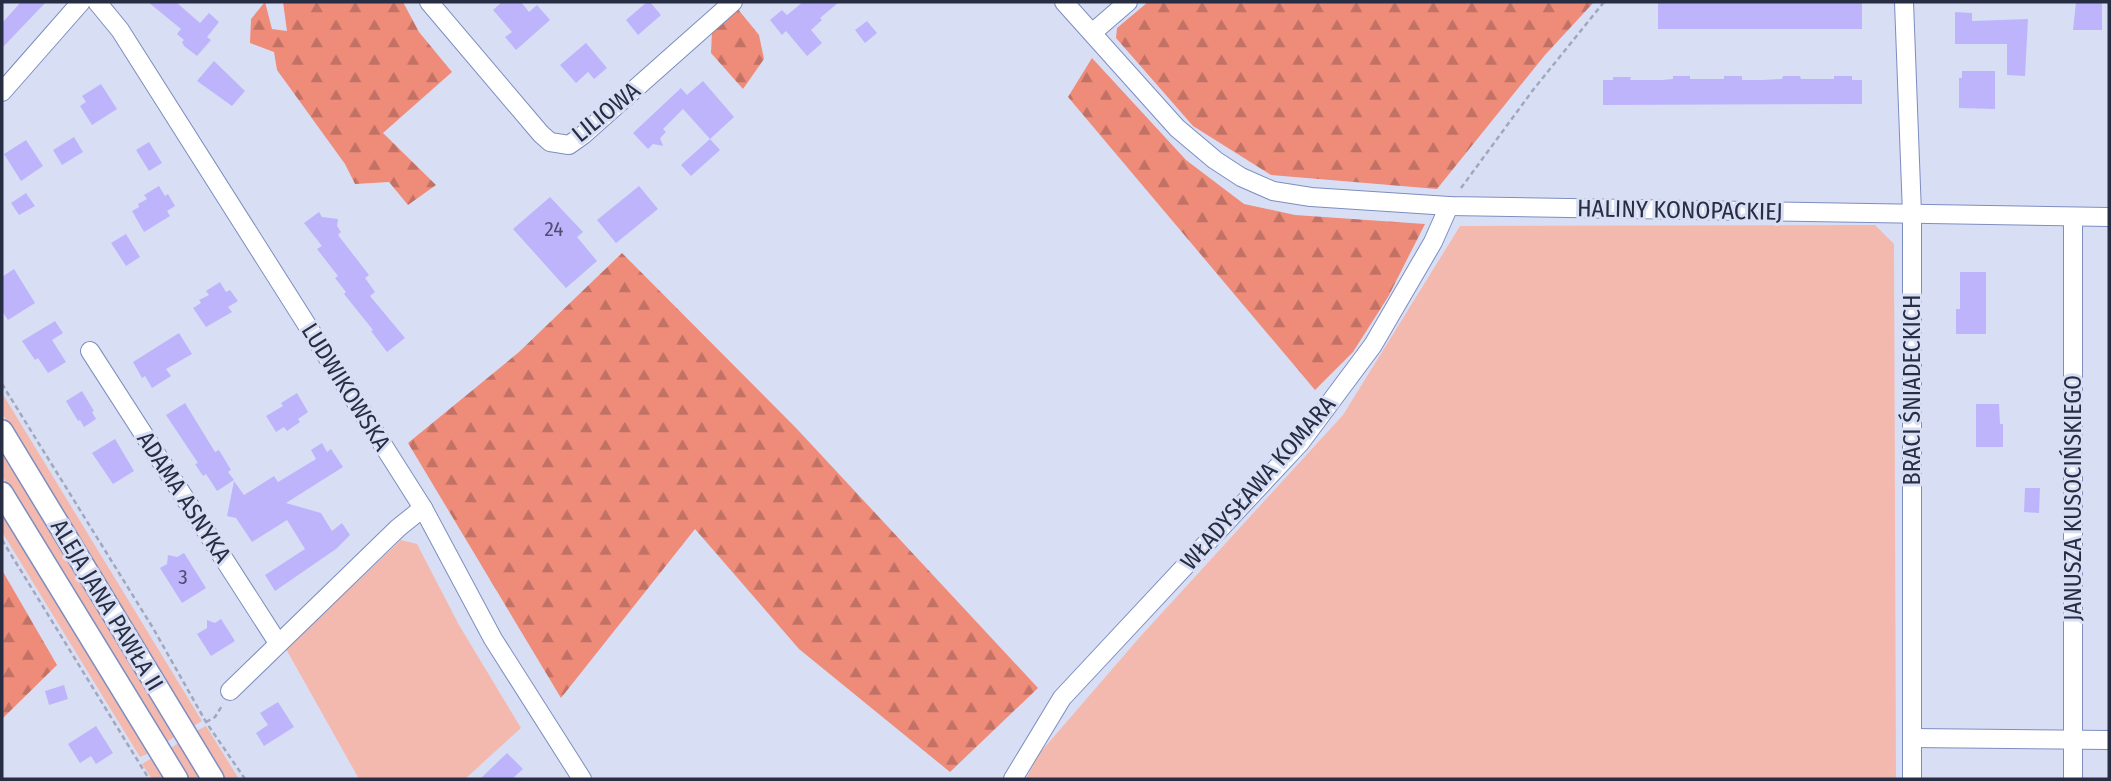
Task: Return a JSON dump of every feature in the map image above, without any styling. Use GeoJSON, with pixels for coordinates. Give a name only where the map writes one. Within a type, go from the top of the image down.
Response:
{"type":"FeatureCollection","features":[{"type":"Feature","properties":{"kind":"street"},"geometry":{"type":"LineString","coordinates":[[2,92],[81,2]]}},
{"type":"Feature","properties":{"kind":"street","name":"LUDWIKOWSKA"},"geometry":{"type":"LineString","coordinates":[[97,2],[120,30],[423,508],[493,639],[582,779]]}},
{"type":"Feature","properties":{"kind":"street","name":"LILIOWA"},"geometry":{"type":"LineString","coordinates":[[429,2],[541,134],[550,142],[569,145],[733,2]]}},
{"type":"Feature","properties":{"kind":"street","name":"HALINY KONOPACKIEJ"},"geometry":{"type":"LineString","coordinates":[[1064,2],[1177,128],[1206,153],[1241,177],[1288,194],[1449,206],[2109,217]]}},
{"type":"Feature","properties":{"kind":"street"},"geometry":{"type":"LineString","coordinates":[[1092,33],[1128,2]]}},
{"type":"Feature","properties":{"kind":"street","name":"BRACI ŚNIADECKICH"},"geometry":{"type":"LineString","coordinates":[[1904,2],[1912,214],[1912,779]]}},
{"type":"Feature","properties":{"kind":"street","name":"WŁADYSŁAWA KOMARA"},"geometry":{"type":"LineString","coordinates":[[1013,779],[1062,698],[1300,443],[1373,345],[1433,242],[1449,206]]}},
{"type":"Feature","properties":{"kind":"street","name":"JANUSZA KUSOCIŃSKIEGO"},"geometry":{"type":"LineString","coordinates":[[2073,218],[2073,779]]}},
{"type":"Feature","properties":{"kind":"street","name":"ADAMA ASNYKA"},"geometry":{"type":"LineString","coordinates":[[90,351],[278,643]]}},
{"type":"Feature","properties":{"kind":"street","name":"ALEJA JANA PAWŁA II"},"geometry":{"type":"LineString","coordinates":[[2,432],[213,779]]}},
{"type":"Feature","properties":{"kind":"street","name":"ALEJA JANA PAWŁA II"},"geometry":{"type":"LineString","coordinates":[[2,493],[177,779]]}},
{"type":"Feature","properties":{"kind":"street"},"geometry":{"type":"LineString","coordinates":[[230,691],[398,528],[423,508]]}},
{"type":"Feature","properties":{"kind":"street"},"geometry":{"type":"LineString","coordinates":[[1912,738],[2109,740]]}},
{"type":"Feature","properties":{"kind":"path"},"geometry":{"type":"LineString","coordinates":[[1449,206],[1532,90],[1604,2]]}},
{"type":"Feature","properties":{"kind":"path"},"geometry":{"type":"LineString","coordinates":[[2,384],[153,628],[206,722],[245,779]]}},
{"type":"Feature","properties":{"kind":"path"},"geometry":{"type":"LineString","coordinates":[[2,540],[149,779]]}},
{"type":"Feature","properties":{"kind":"path"},"geometry":{"type":"LineString","coordinates":[[206,722],[215,717],[230,691]]}},
{"type":"Feature","properties":{"kind":"shaded area"},"geometry":{"type":"Polygon","coordinates":[[[1875,225],[1894,244],[1896,779],[1026,779],[1038,755],[1139,638],[1343,415],[1460,226],[1875,225]]]}},
{"type":"Feature","properties":{"kind":"shaded area"},"geometry":{"type":"Polygon","coordinates":[[[2,393],[202,721],[192,727],[2,413],[2,393]]]}},
{"type":"Feature","properties":{"kind":"shaded area"},"geometry":{"type":"Polygon","coordinates":[[[2,450],[176,736],[165,743],[2,476],[2,450]]]}},
{"type":"Feature","properties":{"kind":"shaded area"},"geometry":{"type":"Polygon","coordinates":[[[2,510],[149,753],[140,757],[2,532],[2,510]]]}},
{"type":"Feature","properties":{"kind":"shaded area"},"geometry":{"type":"Polygon","coordinates":[[[401,540],[417,544],[459,625],[521,728],[465,779],[359,779],[286,649],[401,540]]]}},
{"type":"Feature","properties":{"kind":"shaded area"},"geometry":{"type":"Polygon","coordinates":[[[206,726],[239,779],[226,779],[196,731],[206,726]]]}},
{"type":"Feature","properties":{"kind":"shaded area"},"geometry":{"type":"Polygon","coordinates":[[[180,742],[203,779],[186,779],[168,750],[180,742]]]}},
{"type":"Feature","properties":{"kind":"shaded area"},"geometry":{"type":"Polygon","coordinates":[[[152,758],[165,779],[152,779],[142,764],[152,758]]]}},
{"type":"Feature","properties":{"kind":"green space"},"geometry":{"type":"Polygon","coordinates":[[[265,2],[272,29],[287,31],[283,2],[403,2],[419,32],[452,72],[383,133],[436,185],[408,205],[389,182],[355,184],[345,164],[277,70],[274,52],[250,43],[251,19],[265,2]]]}},
{"type":"Feature","properties":{"kind":"green space"},"geometry":{"type":"Polygon","coordinates":[[[1148,2],[1594,2],[1545,55],[1437,189],[1271,175],[1193,126],[1116,38],[1117,28],[1148,2]]]}},
{"type":"Feature","properties":{"kind":"green space"},"geometry":{"type":"Polygon","coordinates":[[[737,8],[759,35],[764,59],[743,89],[711,53],[712,31],[737,8]]]}},
{"type":"Feature","properties":{"kind":"green space"},"geometry":{"type":"Polygon","coordinates":[[[1092,58],[1186,160],[1244,204],[1295,215],[1425,224],[1388,297],[1353,352],[1315,390],[1068,97],[1092,58]]]}},
{"type":"Feature","properties":{"kind":"green space"},"geometry":{"type":"Polygon","coordinates":[[[622,253],[797,429],[1038,688],[950,772],[799,649],[695,529],[561,698],[408,443],[519,352],[622,253]]]}},
{"type":"Feature","properties":{"kind":"green space"},"geometry":{"type":"Polygon","coordinates":[[[2,570],[57,665],[2,719],[2,570]]]}},
{"type":"Feature","properties":{"kind":"building"},"geometry":{"type":"Polygon","coordinates":[[[21,2],[46,2],[2,48],[2,23],[21,2]]]}},
{"type":"Feature","properties":{"kind":"building"},"geometry":{"type":"Polygon","coordinates":[[[148,2],[176,2],[200,23],[209,13],[219,22],[207,37],[211,40],[197,56],[184,46],[184,40],[177,34],[181,29],[148,2]]]}},
{"type":"Feature","properties":{"kind":"building"},"geometry":{"type":"Polygon","coordinates":[[[502,2],[521,2],[529,12],[537,5],[550,20],[516,50],[505,37],[512,32],[493,10],[502,2]]]}},
{"type":"Feature","properties":{"kind":"building"},"geometry":{"type":"Polygon","coordinates":[[[647,2],[661,15],[638,35],[626,20],[647,2]]]}},
{"type":"Feature","properties":{"kind":"building"},"geometry":{"type":"Polygon","coordinates":[[[803,2],[839,2],[820,18],[822,20],[811,30],[822,43],[807,56],[786,31],[782,35],[770,20],[782,10],[787,15],[803,2]]]}},
{"type":"Feature","properties":{"kind":"building"},"geometry":{"type":"Polygon","coordinates":[[[2076,2],[2102,2],[2102,30],[2073,30],[2076,2]]]}},
{"type":"Feature","properties":{"kind":"building"},"geometry":{"type":"Polygon","coordinates":[[[1658,3],[1862,3],[1862,29],[1658,29],[1658,3]]]}},
{"type":"Feature","properties":{"kind":"building"},"geometry":{"type":"Polygon","coordinates":[[[1955,12],[1972,13],[1972,21],[2028,19],[2025,76],[2007,75],[2007,44],[1955,44],[1955,12]]]}},
{"type":"Feature","properties":{"kind":"building"},"geometry":{"type":"Polygon","coordinates":[[[867,21],[877,33],[865,43],[855,30],[867,21]]]}},
{"type":"Feature","properties":{"kind":"building"},"geometry":{"type":"Polygon","coordinates":[[[586,43],[607,68],[594,79],[588,72],[576,83],[560,65],[586,43]]]}},
{"type":"Feature","properties":{"kind":"building"},"geometry":{"type":"Polygon","coordinates":[[[214,61],[245,91],[232,106],[197,81],[214,61]]]}},
{"type":"Feature","properties":{"kind":"building"},"geometry":{"type":"Polygon","coordinates":[[[1962,71],[1995,71],[1995,109],[1959,108],[1959,78],[1962,78],[1962,71]]]}},
{"type":"Feature","properties":{"kind":"building"},"geometry":{"type":"Polygon","coordinates":[[[1673,76],[1724,79],[1724,76],[1742,76],[1742,80],[1762,80],[1782,79],[1783,76],[1834,79],[1834,76],[1852,76],[1852,80],[1862,80],[1862,104],[1603,105],[1603,80],[1631,77],[1630,80],[1662,80],[1673,79],[1673,76]]]}},
{"type":"Feature","properties":{"kind":"building"},"geometry":{"type":"Polygon","coordinates":[[[703,81],[734,117],[710,139],[683,109],[663,129],[666,132],[660,138],[663,146],[653,144],[648,149],[633,133],[681,88],[687,95],[703,81]]]}},
{"type":"Feature","properties":{"kind":"building"},"geometry":{"type":"Polygon","coordinates":[[[101,84],[117,109],[92,125],[80,106],[86,102],[82,96],[101,84]]]}},
{"type":"Feature","properties":{"kind":"building"},"geometry":{"type":"Polygon","coordinates":[[[74,137],[83,152],[62,165],[53,150],[74,137]]]}},
{"type":"Feature","properties":{"kind":"building"},"geometry":{"type":"Polygon","coordinates":[[[710,139],[720,150],[691,176],[681,165],[710,139]]]}},
{"type":"Feature","properties":{"kind":"building"},"geometry":{"type":"Polygon","coordinates":[[[26,140],[43,166],[21,181],[4,154],[26,140]]]}},
{"type":"Feature","properties":{"kind":"building"},"geometry":{"type":"Polygon","coordinates":[[[149,142],[162,163],[149,171],[136,150],[149,142]]]}},
{"type":"Feature","properties":{"kind":"building"},"geometry":{"type":"Polygon","coordinates":[[[159,186],[175,206],[167,211],[170,216],[144,232],[132,211],[147,199],[144,195],[159,186]]]}},
{"type":"Feature","properties":{"kind":"building"},"geometry":{"type":"Polygon","coordinates":[[[639,186],[658,209],[616,243],[597,220],[639,186]]]}},
{"type":"Feature","properties":{"kind":"building"},"geometry":{"type":"Polygon","coordinates":[[[26,193],[35,206],[19,215],[11,203],[26,193]]]}},
{"type":"Feature","properties":{"kind":"building"},"geometry":{"type":"Polygon","coordinates":[[[550,197],[583,232],[577,237],[597,261],[566,288],[513,229],[550,197]]]}},
{"type":"Feature","properties":{"kind":"building"},"geometry":{"type":"Polygon","coordinates":[[[319,212],[322,217],[338,219],[337,226],[341,232],[338,235],[369,275],[365,278],[375,292],[370,296],[405,338],[387,352],[344,294],[346,292],[335,278],[338,276],[317,249],[322,246],[304,223],[319,212]]]}},
{"type":"Feature","properties":{"kind":"building"},"geometry":{"type":"Polygon","coordinates":[[[126,234],[140,257],[126,266],[111,243],[126,234]]]}},
{"type":"Feature","properties":{"kind":"building"},"geometry":{"type":"Polygon","coordinates":[[[14,269],[35,303],[8,320],[2,311],[2,277],[14,269]]]}},
{"type":"Feature","properties":{"kind":"building"},"geometry":{"type":"Polygon","coordinates":[[[1960,272],[1986,272],[1986,334],[1956,334],[1956,309],[1960,309],[1960,272]]]}},
{"type":"Feature","properties":{"kind":"building"},"geometry":{"type":"Polygon","coordinates":[[[220,282],[226,292],[230,290],[238,301],[228,307],[232,312],[206,327],[193,308],[201,303],[199,300],[209,295],[206,291],[220,282]]]}},
{"type":"Feature","properties":{"kind":"building"},"geometry":{"type":"Polygon","coordinates":[[[55,321],[63,333],[52,340],[66,362],[48,373],[22,341],[55,321]]]}},
{"type":"Feature","properties":{"kind":"building"},"geometry":{"type":"Polygon","coordinates":[[[179,333],[192,354],[166,369],[171,376],[152,388],[145,376],[142,378],[133,362],[179,333]]]}},
{"type":"Feature","properties":{"kind":"building"},"geometry":{"type":"Polygon","coordinates":[[[82,391],[96,419],[84,427],[66,401],[82,391]]]}},
{"type":"Feature","properties":{"kind":"building"},"geometry":{"type":"Polygon","coordinates":[[[297,393],[308,412],[287,431],[284,427],[276,432],[266,416],[297,393]]]}},
{"type":"Feature","properties":{"kind":"building"},"geometry":{"type":"Polygon","coordinates":[[[185,403],[215,452],[219,450],[231,470],[228,472],[234,480],[217,491],[206,474],[203,476],[195,464],[198,463],[166,415],[185,403]]]}},
{"type":"Feature","properties":{"kind":"building"},"geometry":{"type":"Polygon","coordinates":[[[1976,404],[1999,404],[2000,424],[2003,424],[2003,447],[1976,447],[1976,404]]]}},
{"type":"Feature","properties":{"kind":"building"},"geometry":{"type":"Polygon","coordinates":[[[115,439],[134,471],[113,484],[92,453],[115,439]]]}},
{"type":"Feature","properties":{"kind":"building"},"geometry":{"type":"Polygon","coordinates":[[[322,443],[327,452],[331,449],[343,467],[286,503],[321,513],[332,531],[342,523],[350,535],[336,549],[275,591],[265,575],[305,549],[287,520],[252,542],[236,518],[227,516],[234,481],[244,495],[274,476],[278,482],[316,459],[311,450],[322,443]]]}},
{"type":"Feature","properties":{"kind":"building"},"geometry":{"type":"Polygon","coordinates":[[[2025,488],[2040,488],[2039,513],[2024,512],[2025,488]]]}},
{"type":"Feature","properties":{"kind":"building"},"geometry":{"type":"Polygon","coordinates":[[[184,553],[206,588],[182,603],[160,568],[167,564],[168,555],[177,557],[184,553]]]}},
{"type":"Feature","properties":{"kind":"building"},"geometry":{"type":"Polygon","coordinates":[[[221,619],[235,641],[211,656],[197,634],[207,628],[207,620],[215,623],[221,619]]]}},
{"type":"Feature","properties":{"kind":"building"},"geometry":{"type":"Polygon","coordinates":[[[64,685],[68,699],[49,705],[45,691],[64,685]]]}},
{"type":"Feature","properties":{"kind":"building"},"geometry":{"type":"Polygon","coordinates":[[[278,702],[294,727],[264,746],[256,733],[268,725],[260,713],[278,702]]]}},
{"type":"Feature","properties":{"kind":"building"},"geometry":{"type":"Polygon","coordinates":[[[96,726],[113,753],[96,764],[91,756],[80,763],[68,744],[96,726]]]}},
{"type":"Feature","properties":{"kind":"building"},"geometry":{"type":"Polygon","coordinates":[[[507,753],[523,769],[512,779],[480,779],[507,753]]]}}]}
